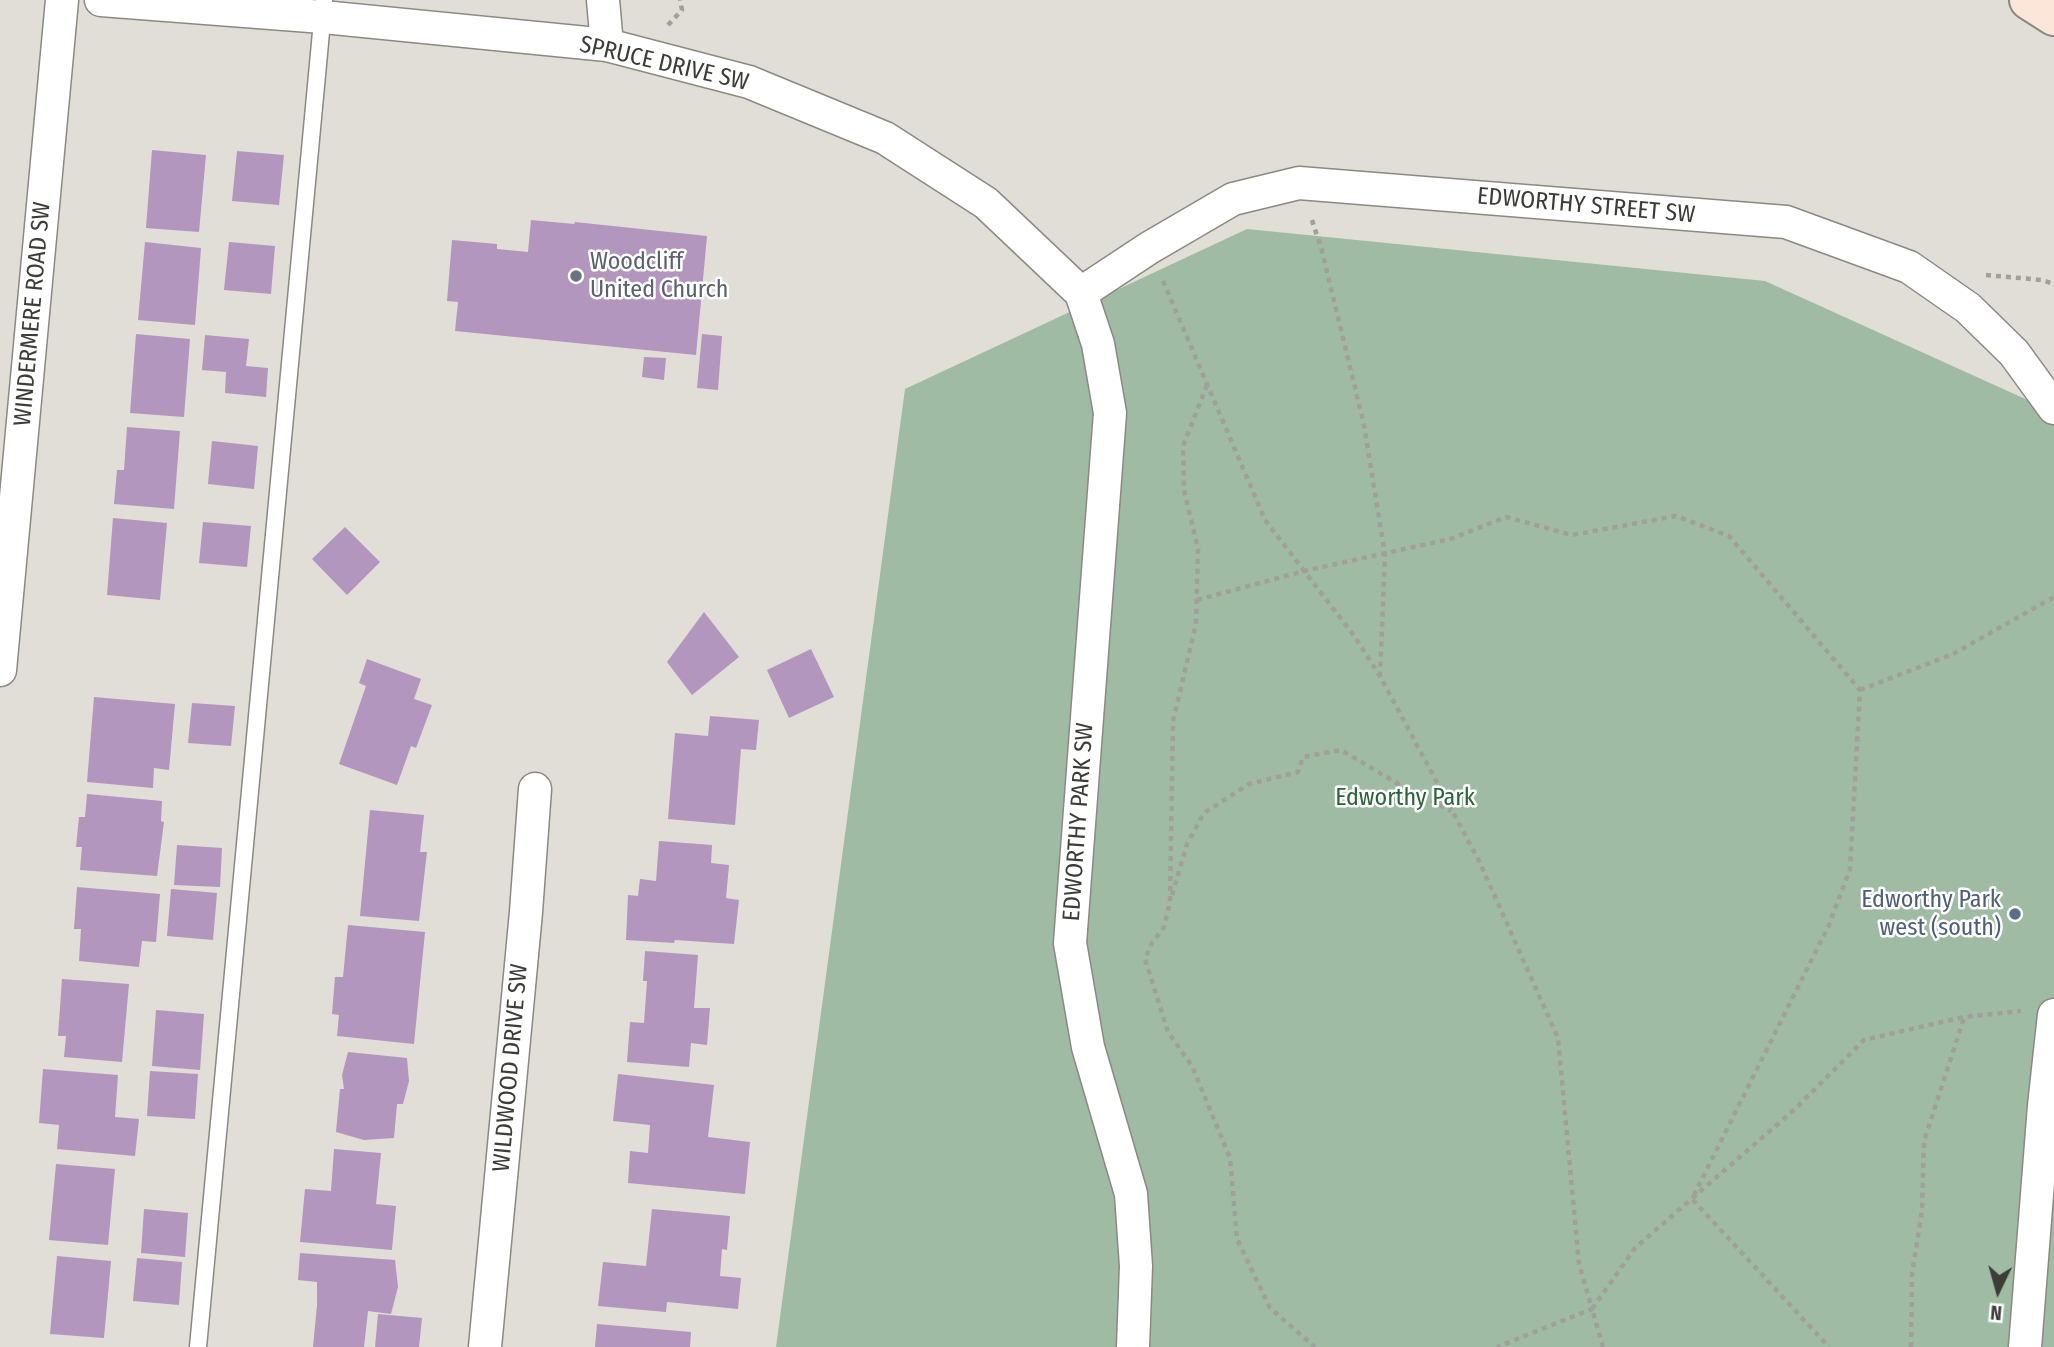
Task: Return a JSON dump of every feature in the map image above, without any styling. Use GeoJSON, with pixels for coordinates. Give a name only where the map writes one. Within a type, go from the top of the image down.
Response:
{"type":"FeatureCollection","features":[{"type":"Feature","properties":{"kind":"main road"},"geometry":{"type":"LineString","coordinates":[[2029,0],[2054,16]]}},
{"type":"Feature","properties":{"kind":"street","name":"WINDERMERE ROAD SW"},"geometry":{"type":"LineString","coordinates":[[0,670],[62,0]]}},
{"type":"Feature","properties":{"kind":"street","name":"SPRUCE DRIVE SW"},"geometry":{"type":"LineString","coordinates":[[101,0],[324,9],[607,45],[749,82],[885,138],[986,203],[1081,293]]}},
{"type":"Feature","properties":{"kind":"street"},"geometry":{"type":"LineString","coordinates":[[603,0],[607,45]]}},
{"type":"Feature","properties":{"kind":"street","name":"EDWORTHY STREET SW"},"geometry":{"type":"LineString","coordinates":[[1081,293],[1149,248],[1233,199],[1299,183],[1786,222],[1909,267],[1968,308],[2014,353],[2054,408]]}},
{"type":"Feature","properties":{"kind":"street","name":"EDWORTHY PARK SW"},"geometry":{"type":"LineString","coordinates":[[1081,293],[1098,344],[1110,413],[1070,943],[1088,1046],[1131,1194],[1136,1266],[1133,1347]]}},
{"type":"Feature","properties":{"kind":"street","name":"WILDWOOD DRIVE SW"},"geometry":{"type":"LineString","coordinates":[[485,1347],[535,789]]}},
{"type":"Feature","properties":{"kind":"street"},"geometry":{"type":"LineString","coordinates":[[2025,1347],[2044,1106],[2041,1012]]}},
{"type":"Feature","properties":{"kind":"lane"},"geometry":{"type":"LineString","coordinates":[[198,1347],[324,9]]}},
{"type":"Feature","properties":{"kind":"path"},"geometry":{"type":"LineString","coordinates":[[1299,183],[1322,251],[1364,425],[1385,555],[1380,676]]}},
{"type":"Feature","properties":{"kind":"path"},"geometry":{"type":"LineString","coordinates":[[1149,248],[1265,520],[1355,637],[1380,676],[1479,861],[1558,1038],[1579,1264],[1603,1347]]}},
{"type":"Feature","properties":{"kind":"path"},"geometry":{"type":"LineString","coordinates":[[1170,902],[1173,721],[1196,624],[1197,600],[1198,549],[1184,490],[1183,446],[1207,384]]}},
{"type":"Feature","properties":{"kind":"path"},"geometry":{"type":"LineString","coordinates":[[1197,600],[1304,571],[1450,539],[1506,517],[1572,535],[1676,516],[1729,536],[1860,691],[1850,869],[1829,925],[1692,1199]]}},
{"type":"Feature","properties":{"kind":"path"},"geometry":{"type":"LineString","coordinates":[[1860,691],[1953,654],[2054,597]]}},
{"type":"Feature","properties":{"kind":"path"},"geometry":{"type":"LineString","coordinates":[[1315,1347],[1270,1308],[1237,1239],[1230,1158],[1192,1066],[1168,1032],[1145,959],[1152,943],[1164,927],[1187,844],[1205,813],[1249,784],[1297,772],[1303,757],[1341,750],[1452,811]]}},
{"type":"Feature","properties":{"kind":"path"},"geometry":{"type":"LineString","coordinates":[[1497,1347],[1592,1309],[1635,1248],[1794,1110],[1864,1040],[1964,1017],[2041,1012]]}},
{"type":"Feature","properties":{"kind":"path"},"geometry":{"type":"LineString","coordinates":[[1911,1347],[1913,1274],[1922,1211],[1924,1141],[1964,1017]]}},
{"type":"Feature","properties":{"kind":"path"},"geometry":{"type":"LineString","coordinates":[[1692,1199],[1829,1347]]}},
{"type":"Feature","properties":{"kind":"green space","name":"Edworthy Park"},"geometry":{"type":"Polygon","coordinates":[[[1247,229],[1765,281],[2054,412],[2054,1347],[776,1347],[905,389],[1247,229]]]}},
{"type":"Feature","properties":{"kind":"building"},"geometry":{"type":"Polygon","coordinates":[[[152,150],[206,155],[199,232],[146,228],[152,150]]]}},
{"type":"Feature","properties":{"kind":"building"},"geometry":{"type":"Polygon","coordinates":[[[237,151],[284,155],[279,205],[232,201],[237,151]]]}},
{"type":"Feature","properties":{"kind":"building","name":"Woodcliff United Church"},"geometry":{"type":"Polygon","coordinates":[[[531,220],[707,236],[696,355],[455,331],[458,302],[447,301],[452,240],[497,244],[497,249],[528,252],[531,220]]]}},
{"type":"Feature","properties":{"kind":"building"},"geometry":{"type":"Polygon","coordinates":[[[145,242],[201,248],[195,325],[138,320],[145,242]]]}},
{"type":"Feature","properties":{"kind":"building"},"geometry":{"type":"Polygon","coordinates":[[[229,242],[275,246],[271,294],[224,290],[229,242]]]}},
{"type":"Feature","properties":{"kind":"building"},"geometry":{"type":"Polygon","coordinates":[[[136,334],[190,339],[184,417],[130,413],[136,334]]]}},
{"type":"Feature","properties":{"kind":"building"},"geometry":{"type":"Polygon","coordinates":[[[702,334],[722,336],[718,390],[697,388],[702,334]]]}},
{"type":"Feature","properties":{"kind":"building"},"geometry":{"type":"Polygon","coordinates":[[[205,335],[249,339],[246,366],[268,368],[266,397],[225,393],[226,372],[202,370],[205,335]]]}},
{"type":"Feature","properties":{"kind":"building"},"geometry":{"type":"Polygon","coordinates":[[[644,357],[666,358],[664,380],[642,377],[644,357]]]}},
{"type":"Feature","properties":{"kind":"building"},"geometry":{"type":"Polygon","coordinates":[[[127,427],[180,431],[174,509],[114,504],[117,470],[124,470],[127,427]]]}},
{"type":"Feature","properties":{"kind":"building"},"geometry":{"type":"Polygon","coordinates":[[[212,441],[258,446],[254,489],[208,484],[212,441]]]}},
{"type":"Feature","properties":{"kind":"building"},"geometry":{"type":"Polygon","coordinates":[[[113,518],[167,523],[160,600],[107,595],[113,518]]]}},
{"type":"Feature","properties":{"kind":"building"},"geometry":{"type":"Polygon","coordinates":[[[203,522],[251,526],[247,567],[199,563],[203,522]]]}},
{"type":"Feature","properties":{"kind":"building"},"geometry":{"type":"Polygon","coordinates":[[[345,527],[380,562],[347,595],[312,559],[345,527]]]}},
{"type":"Feature","properties":{"kind":"building"},"geometry":{"type":"Polygon","coordinates":[[[704,612],[739,657],[692,695],[667,662],[704,612]]]}},
{"type":"Feature","properties":{"kind":"building"},"geometry":{"type":"Polygon","coordinates":[[[811,649],[834,697],[789,718],[767,670],[811,649]]]}},
{"type":"Feature","properties":{"kind":"building"},"geometry":{"type":"Polygon","coordinates":[[[367,659],[421,679],[414,699],[432,705],[416,748],[411,746],[397,785],[339,764],[366,686],[359,683],[367,659]]]}},
{"type":"Feature","properties":{"kind":"building"},"geometry":{"type":"Polygon","coordinates":[[[94,697],[175,704],[169,770],[154,768],[153,788],[87,782],[94,697]]]}},
{"type":"Feature","properties":{"kind":"building"},"geometry":{"type":"Polygon","coordinates":[[[192,703],[235,706],[231,746],[188,743],[192,703]]]}},
{"type":"Feature","properties":{"kind":"building"},"geometry":{"type":"Polygon","coordinates":[[[710,716],[759,720],[756,750],[741,749],[735,825],[668,819],[675,733],[708,736],[710,716]]]}},
{"type":"Feature","properties":{"kind":"building"},"geometry":{"type":"Polygon","coordinates":[[[87,794],[162,801],[161,821],[164,822],[157,876],[80,870],[82,847],[76,847],[79,817],[85,817],[87,794]]]}},
{"type":"Feature","properties":{"kind":"building"},"geometry":{"type":"Polygon","coordinates":[[[370,810],[424,815],[420,852],[427,852],[419,921],[360,916],[370,810]]]}},
{"type":"Feature","properties":{"kind":"building"},"geometry":{"type":"Polygon","coordinates":[[[659,841],[712,845],[711,863],[729,865],[726,898],[739,900],[734,944],[626,940],[628,895],[638,896],[640,879],[656,881],[659,841]]]}},
{"type":"Feature","properties":{"kind":"building"},"geometry":{"type":"Polygon","coordinates":[[[177,845],[222,848],[220,887],[174,885],[177,845]]]}},
{"type":"Feature","properties":{"kind":"building"},"geometry":{"type":"Polygon","coordinates":[[[77,887],[160,894],[156,942],[142,941],[139,967],[79,961],[81,929],[74,929],[77,887]]]}},
{"type":"Feature","properties":{"kind":"building"},"geometry":{"type":"Polygon","coordinates":[[[171,889],[217,893],[213,940],[167,936],[171,889]]]}},
{"type":"Feature","properties":{"kind":"building"},"geometry":{"type":"Polygon","coordinates":[[[348,925],[425,932],[414,1044],[337,1036],[339,1015],[332,1014],[335,977],[343,977],[348,925]]]}},
{"type":"Feature","properties":{"kind":"building"},"geometry":{"type":"Polygon","coordinates":[[[645,951],[698,955],[694,1008],[710,1008],[707,1045],[691,1043],[689,1067],[627,1062],[630,1022],[644,1023],[647,981],[643,981],[645,951]]]}},
{"type":"Feature","properties":{"kind":"building"},"geometry":{"type":"Polygon","coordinates":[[[62,979],[129,984],[122,1062],[64,1057],[66,1036],[58,1036],[62,979]]]}},
{"type":"Feature","properties":{"kind":"building"},"geometry":{"type":"Polygon","coordinates":[[[156,1010],[204,1014],[200,1070],[152,1066],[156,1010]]]}},
{"type":"Feature","properties":{"kind":"building"},"geometry":{"type":"Polygon","coordinates":[[[348,1052],[407,1058],[409,1081],[403,1104],[397,1104],[394,1138],[364,1140],[336,1132],[340,1089],[344,1089],[342,1075],[348,1052]]]}},
{"type":"Feature","properties":{"kind":"building"},"geometry":{"type":"Polygon","coordinates":[[[43,1069],[118,1075],[115,1117],[139,1119],[135,1156],[57,1149],[59,1125],[39,1123],[43,1069]]]}},
{"type":"Feature","properties":{"kind":"building"},"geometry":{"type":"Polygon","coordinates":[[[150,1071],[198,1074],[195,1119],[147,1116],[150,1071]]]}},
{"type":"Feature","properties":{"kind":"building"},"geometry":{"type":"Polygon","coordinates":[[[618,1074],[714,1085],[708,1137],[750,1142],[745,1194],[628,1183],[630,1151],[648,1153],[650,1125],[613,1121],[618,1074]]]}},
{"type":"Feature","properties":{"kind":"building"},"geometry":{"type":"Polygon","coordinates":[[[334,1149],[381,1153],[376,1204],[396,1206],[392,1250],[300,1242],[305,1189],[331,1191],[334,1149]]]}},
{"type":"Feature","properties":{"kind":"building"},"geometry":{"type":"Polygon","coordinates":[[[56,1164],[115,1169],[108,1245],[49,1240],[56,1164]]]}},
{"type":"Feature","properties":{"kind":"building"},"geometry":{"type":"Polygon","coordinates":[[[144,1209],[188,1213],[185,1257],[141,1253],[144,1209]]]}},
{"type":"Feature","properties":{"kind":"building"},"geometry":{"type":"Polygon","coordinates":[[[652,1209],[730,1216],[727,1250],[722,1249],[720,1276],[741,1278],[738,1309],[667,1302],[666,1312],[598,1306],[603,1262],[646,1266],[652,1209]]]}},
{"type":"Feature","properties":{"kind":"building"},"geometry":{"type":"Polygon","coordinates":[[[300,1253],[395,1260],[398,1287],[391,1314],[368,1311],[364,1347],[313,1347],[317,1282],[298,1280],[300,1253]]]}},
{"type":"Feature","properties":{"kind":"building"},"geometry":{"type":"Polygon","coordinates":[[[57,1256],[111,1261],[104,1338],[50,1334],[57,1256]]]}},
{"type":"Feature","properties":{"kind":"building"},"geometry":{"type":"Polygon","coordinates":[[[137,1258],[182,1262],[179,1305],[133,1301],[137,1258]]]}},
{"type":"Feature","properties":{"kind":"building"},"geometry":{"type":"Polygon","coordinates":[[[378,1314],[422,1318],[419,1347],[375,1347],[378,1314]]]}},
{"type":"Feature","properties":{"kind":"building"},"geometry":{"type":"Polygon","coordinates":[[[597,1324],[691,1332],[690,1347],[595,1347],[597,1324]]]}},
{"type":"Feature","properties":{"kind":"place","name":"Woodcliff United Church"},"geometry":{"type":"Point","coordinates":[576,276]}},
{"type":"Feature","properties":{"kind":"place","name":"Edworthy Park west (south)"},"geometry":{"type":"Point","coordinates":[2015,914]}}]}
